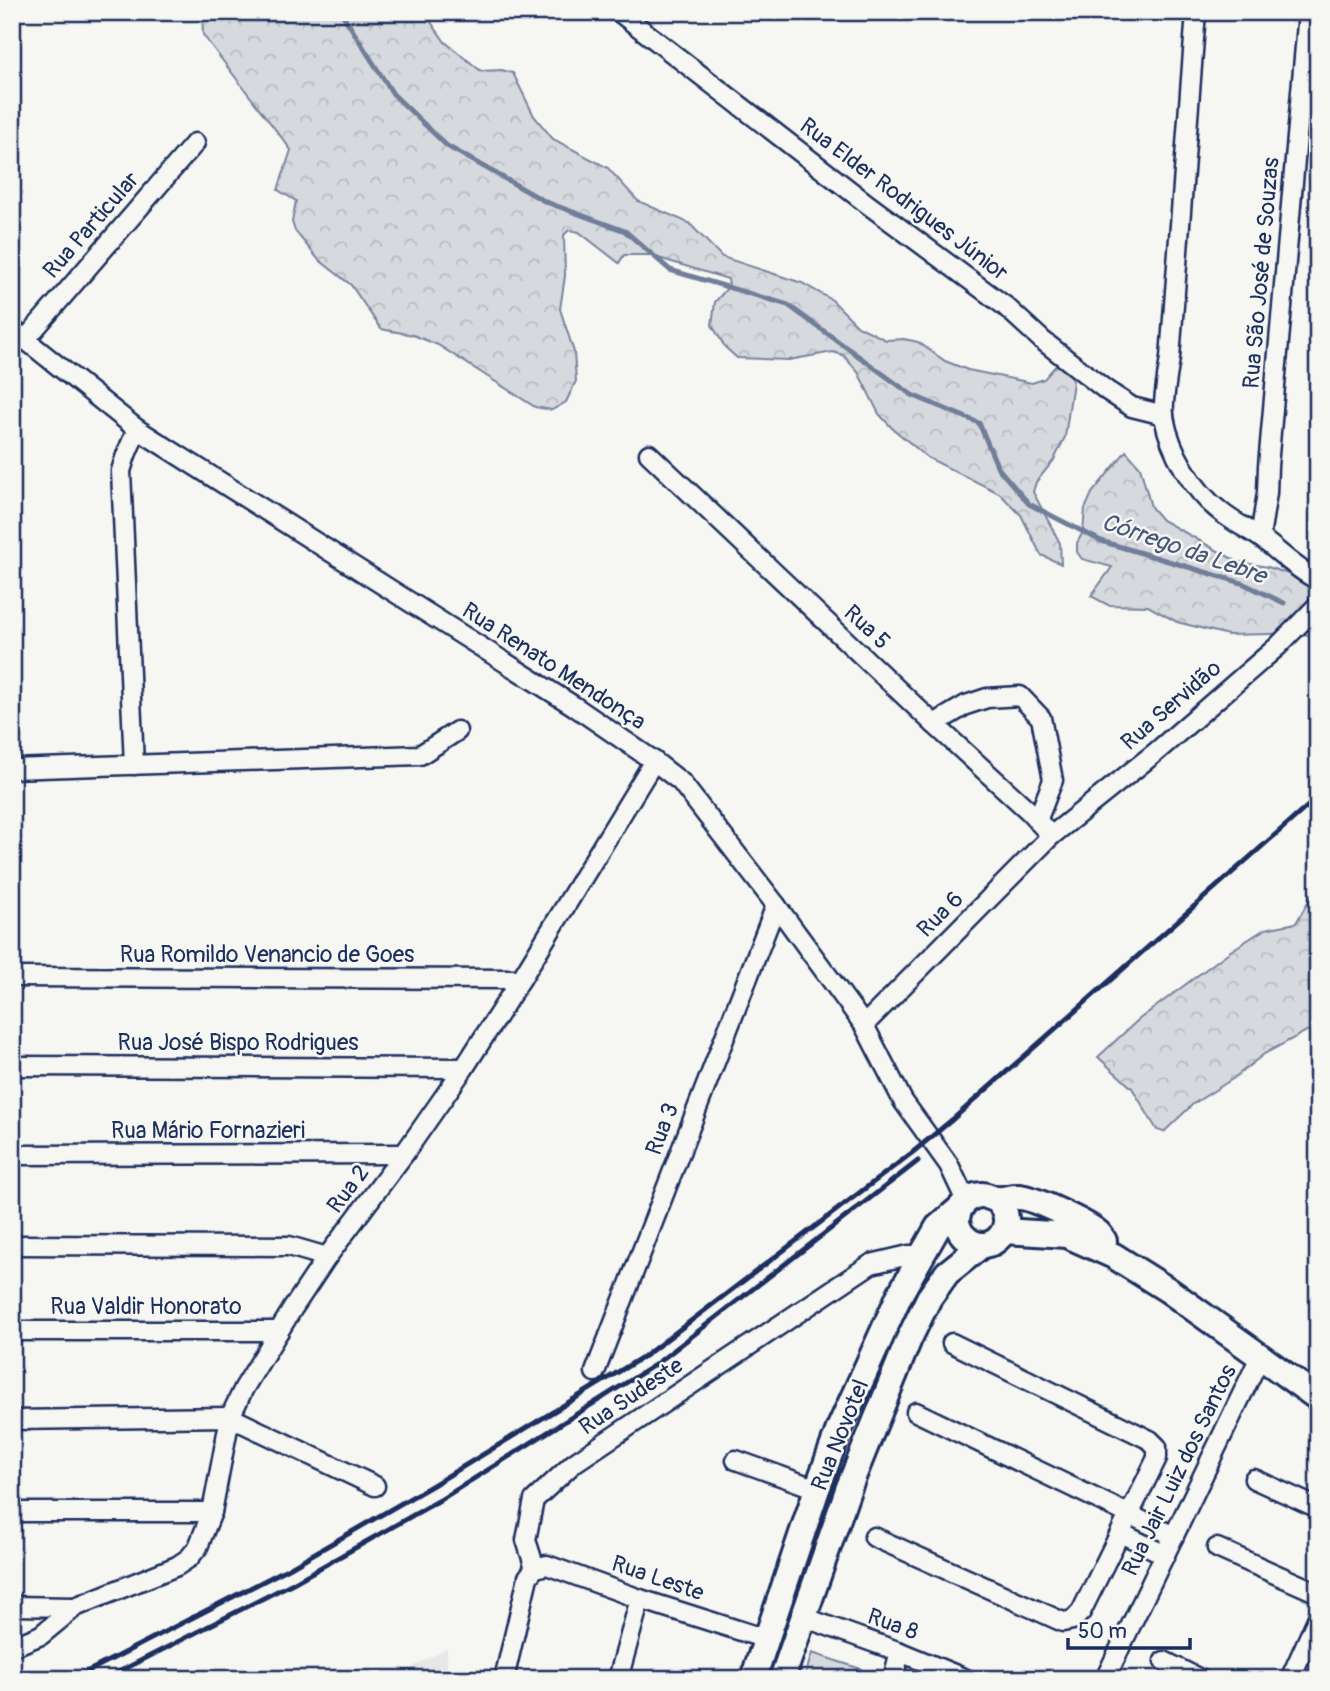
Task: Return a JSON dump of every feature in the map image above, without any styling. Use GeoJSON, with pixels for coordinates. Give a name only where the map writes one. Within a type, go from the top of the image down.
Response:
{"type":"FeatureCollection","features":[{"type":"Feature","properties":{"kind":"street","name":"Rua Elder Rodrigues Júnior"},"geometry":{"type":"LineString","coordinates":[[619,12],[1005,306],[1106,390],[1132,407],[1164,415]]}},
{"type":"Feature","properties":{"kind":"street"},"geometry":{"type":"LineString","coordinates":[[1196,12],[1164,415],[1184,471],[1197,491],[1220,512],[1260,537],[1307,575],[1318,580]]}},
{"type":"Feature","properties":{"kind":"street","name":"Rua São José de Souzas"},"geometry":{"type":"LineString","coordinates":[[1260,537],[1267,493],[1308,12]]}},
{"type":"Feature","properties":{"kind":"street","name":"Rua Particular"},"geometry":{"type":"LineString","coordinates":[[19,334],[195,143]]}},
{"type":"Feature","properties":{"kind":"street","name":"Rua Renato Mendonça"},"geometry":{"type":"LineString","coordinates":[[19,334],[137,429],[574,706],[681,782],[776,905],[864,1026],[903,1101],[976,1201]]}},
{"type":"Feature","properties":{"kind":"street"},"geometry":{"type":"LineString","coordinates":[[134,765],[121,471],[137,429]]}},
{"type":"Feature","properties":{"kind":"street","name":"Rua 5"},"geometry":{"type":"LineString","coordinates":[[649,454],[1020,803],[1051,836]]}},
{"type":"Feature","properties":{"kind":"street","name":"Rua Servidão"},"geometry":{"type":"LineString","coordinates":[[1051,836],[1167,743],[1278,646],[1318,605]]}},
{"type":"Feature","properties":{"kind":"street"},"geometry":{"type":"LineString","coordinates":[[934,724],[966,705],[987,698],[1020,696],[1041,718],[1053,780],[1037,821]]}},
{"type":"Feature","properties":{"kind":"street"},"geometry":{"type":"LineString","coordinates":[[12,769],[420,755],[457,731]]}},
{"type":"Feature","properties":{"kind":"street","name":"Rua 2"},"geometry":{"type":"LineString","coordinates":[[75,1607],[177,1566],[189,1558],[198,1547],[212,1511],[230,1417],[244,1388],[327,1257],[464,1068],[654,761]]}},
{"type":"Feature","properties":{"kind":"street","name":"Rua 6"},"geometry":{"type":"LineString","coordinates":[[864,1026],[1051,836]]}},
{"type":"Feature","properties":{"kind":"street","name":"Rua 3"},"geometry":{"type":"LineString","coordinates":[[595,1372],[776,905]]}},
{"type":"Feature","properties":{"kind":"street","name":"Rua Romildo Venancio de Goes"},"geometry":{"type":"LineString","coordinates":[[12,977],[521,979]]}},
{"type":"Feature","properties":{"kind":"street","name":"Rua José Bispo Rodrigues"},"geometry":{"type":"LineString","coordinates":[[12,1066],[464,1068]]}},
{"type":"Feature","properties":{"kind":"street","name":"Rua Mário Fornazieri"},"geometry":{"type":"LineString","coordinates":[[12,1155],[404,1154]]}},
{"type":"Feature","properties":{"kind":"street"},"geometry":{"type":"LineString","coordinates":[[976,1201],[1005,1210],[1007,1224],[995,1241],[982,1245],[968,1241],[959,1230],[957,1216],[976,1201],[1021,1196],[1065,1213],[1098,1233],[1114,1256]]}},
{"type":"Feature","properties":{"kind":"street","name":"Rua Novotel"},"geometry":{"type":"LineString","coordinates":[[753,1679],[839,1429],[901,1294],[938,1227],[976,1201]]}},
{"type":"Feature","properties":{"kind":"street"},"geometry":{"type":"LineString","coordinates":[[1004,1231],[1067,1235],[1114,1256],[1167,1290],[1318,1398]]}},
{"type":"Feature","properties":{"kind":"street"},"geometry":{"type":"LineString","coordinates":[[12,1245],[289,1246],[327,1257]]}},
{"type":"Feature","properties":{"kind":"street","name":"Rua Novotel"},"geometry":{"type":"LineString","coordinates":[[782,1679],[849,1487],[909,1339],[929,1298],[947,1273],[982,1245]]}},
{"type":"Feature","properties":{"kind":"street","name":"Rua Sudeste"},"geometry":{"type":"LineString","coordinates":[[535,1568],[526,1540],[534,1500],[574,1463],[872,1264],[909,1255],[922,1255]]}},
{"type":"Feature","properties":{"kind":"street","name":"Rua Valdir Honorato"},"geometry":{"type":"LineString","coordinates":[[12,1331],[279,1331]]}},
{"type":"Feature","properties":{"kind":"street"},"geometry":{"type":"LineString","coordinates":[[874,1537],[1063,1622],[1073,1620],[1081,1612],[1157,1458],[1157,1447],[1150,1440],[952,1343]]}},
{"type":"Feature","properties":{"kind":"street","name":"Rua Jair Luiz dos Santos"},"geometry":{"type":"LineString","coordinates":[[1105,1679],[1260,1357]]}},
{"type":"Feature","properties":{"kind":"street"},"geometry":{"type":"LineString","coordinates":[[916,1412],[1174,1536]]}},
{"type":"Feature","properties":{"kind":"street"},"geometry":{"type":"LineString","coordinates":[[12,1420],[230,1417],[375,1486]]}},
{"type":"Feature","properties":{"kind":"street"},"geometry":{"type":"LineString","coordinates":[[736,1460],[817,1489]]}},
{"type":"Feature","properties":{"kind":"street"},"geometry":{"type":"LineString","coordinates":[[1254,1479],[1318,1508]]}},
{"type":"Feature","properties":{"kind":"street"},"geometry":{"type":"LineString","coordinates":[[12,1512],[212,1511]]}},
{"type":"Feature","properties":{"kind":"street"},"geometry":{"type":"LineString","coordinates":[[1121,1533],[1165,1555]]}},
{"type":"Feature","properties":{"kind":"street"},"geometry":{"type":"LineString","coordinates":[[1217,1548],[1318,1593]]}},
{"type":"Feature","properties":{"kind":"street","name":"Rua Leste"},"geometry":{"type":"LineString","coordinates":[[535,1568],[547,1565],[640,1599],[766,1639]]}},
{"type":"Feature","properties":{"kind":"street"},"geometry":{"type":"LineString","coordinates":[[504,1679],[528,1577],[535,1568]]}},
{"type":"Feature","properties":{"kind":"street"},"geometry":{"type":"LineString","coordinates":[[766,1639],[803,1617],[788,1575]]}},
{"type":"Feature","properties":{"kind":"street"},"geometry":{"type":"LineString","coordinates":[[618,1679],[640,1599]]}},
{"type":"Feature","properties":{"kind":"street"},"geometry":{"type":"LineString","coordinates":[[12,1606],[75,1607]]}},
{"type":"Feature","properties":{"kind":"street"},"geometry":{"type":"LineString","coordinates":[[12,1647],[41,1635],[75,1607]]}},
{"type":"Feature","properties":{"kind":"street"},"geometry":{"type":"LineString","coordinates":[[1290,1679],[1318,1616]]}},
{"type":"Feature","properties":{"kind":"street","name":"Rua 8"},"geometry":{"type":"LineString","coordinates":[[803,1617],[966,1679]]}},
{"type":"Feature","properties":{"kind":"street"},"geometry":{"type":"LineString","coordinates":[[893,1679],[900,1652]]}},
{"type":"Feature","properties":{"kind":"street"},"geometry":{"type":"LineString","coordinates":[[1164,1661],[1200,1679]]}},
{"type":"Feature","properties":{"kind":"shaded area"},"geometry":{"type":"Polygon","coordinates":[[[447,1648],[447,1679],[392,1679],[447,1648]]]}},
{"type":"Feature","properties":{"kind":"green space"},"geometry":{"type":"Polygon","coordinates":[[[202,12],[424,12],[445,42],[481,71],[502,70],[513,73],[534,116],[553,139],[608,168],[638,201],[689,223],[722,257],[802,283],[832,300],[858,326],[886,340],[904,339],[918,342],[945,361],[968,370],[1032,383],[1044,379],[1058,363],[1069,365],[1073,382],[1065,437],[1054,460],[1036,482],[1033,492],[1060,543],[1061,564],[1041,555],[1021,515],[999,493],[928,458],[892,428],[879,414],[858,372],[843,355],[833,352],[789,360],[737,358],[725,347],[712,325],[715,302],[729,286],[728,279],[649,255],[624,255],[619,263],[579,232],[569,230],[564,235],[565,276],[560,309],[574,352],[576,381],[566,402],[552,410],[535,407],[438,345],[413,335],[381,329],[351,285],[318,259],[295,231],[292,222],[296,201],[278,190],[291,150],[203,35],[202,12]]]}},
{"type":"Feature","properties":{"kind":"green space"},"geometry":{"type":"Polygon","coordinates":[[[1126,451],[1140,467],[1151,507],[1162,520],[1238,562],[1268,567],[1318,584],[1318,645],[1304,633],[1228,635],[1177,622],[1148,606],[1108,605],[1091,596],[1112,567],[1082,559],[1077,552],[1077,543],[1083,532],[1085,509],[1092,493],[1126,451]]]}},
{"type":"Feature","properties":{"kind":"green space"},"geometry":{"type":"Polygon","coordinates":[[[1318,884],[1318,1025],[1264,1054],[1234,1078],[1193,1104],[1164,1132],[1157,1130],[1132,1088],[1098,1057],[1138,1020],[1229,952],[1265,929],[1296,923],[1318,884]]]}},
{"type":"Feature","properties":{"kind":"green space"},"geometry":{"type":"Polygon","coordinates":[[[812,1653],[861,1669],[858,1679],[804,1679],[812,1653]]]}},
{"type":"Feature","properties":{"kind":"waterway","name":"Córrego da Lebre"},"geometry":{"type":"LineString","coordinates":[[341,12],[393,94],[447,146],[546,202],[625,231],[670,270],[788,305],[912,395],[979,423],[998,468],[1029,504],[1101,541],[1242,583],[1284,603]]}},
{"type":"Feature","properties":{"kind":"railway"},"geometry":{"type":"LineString","coordinates":[[73,1679],[289,1568],[433,1485],[646,1355],[953,1119],[1318,797]]}},
{"type":"Feature","properties":{"kind":"railway"},"geometry":{"type":"LineString","coordinates":[[105,1679],[293,1583],[440,1500],[656,1364],[918,1161]]}}]}
